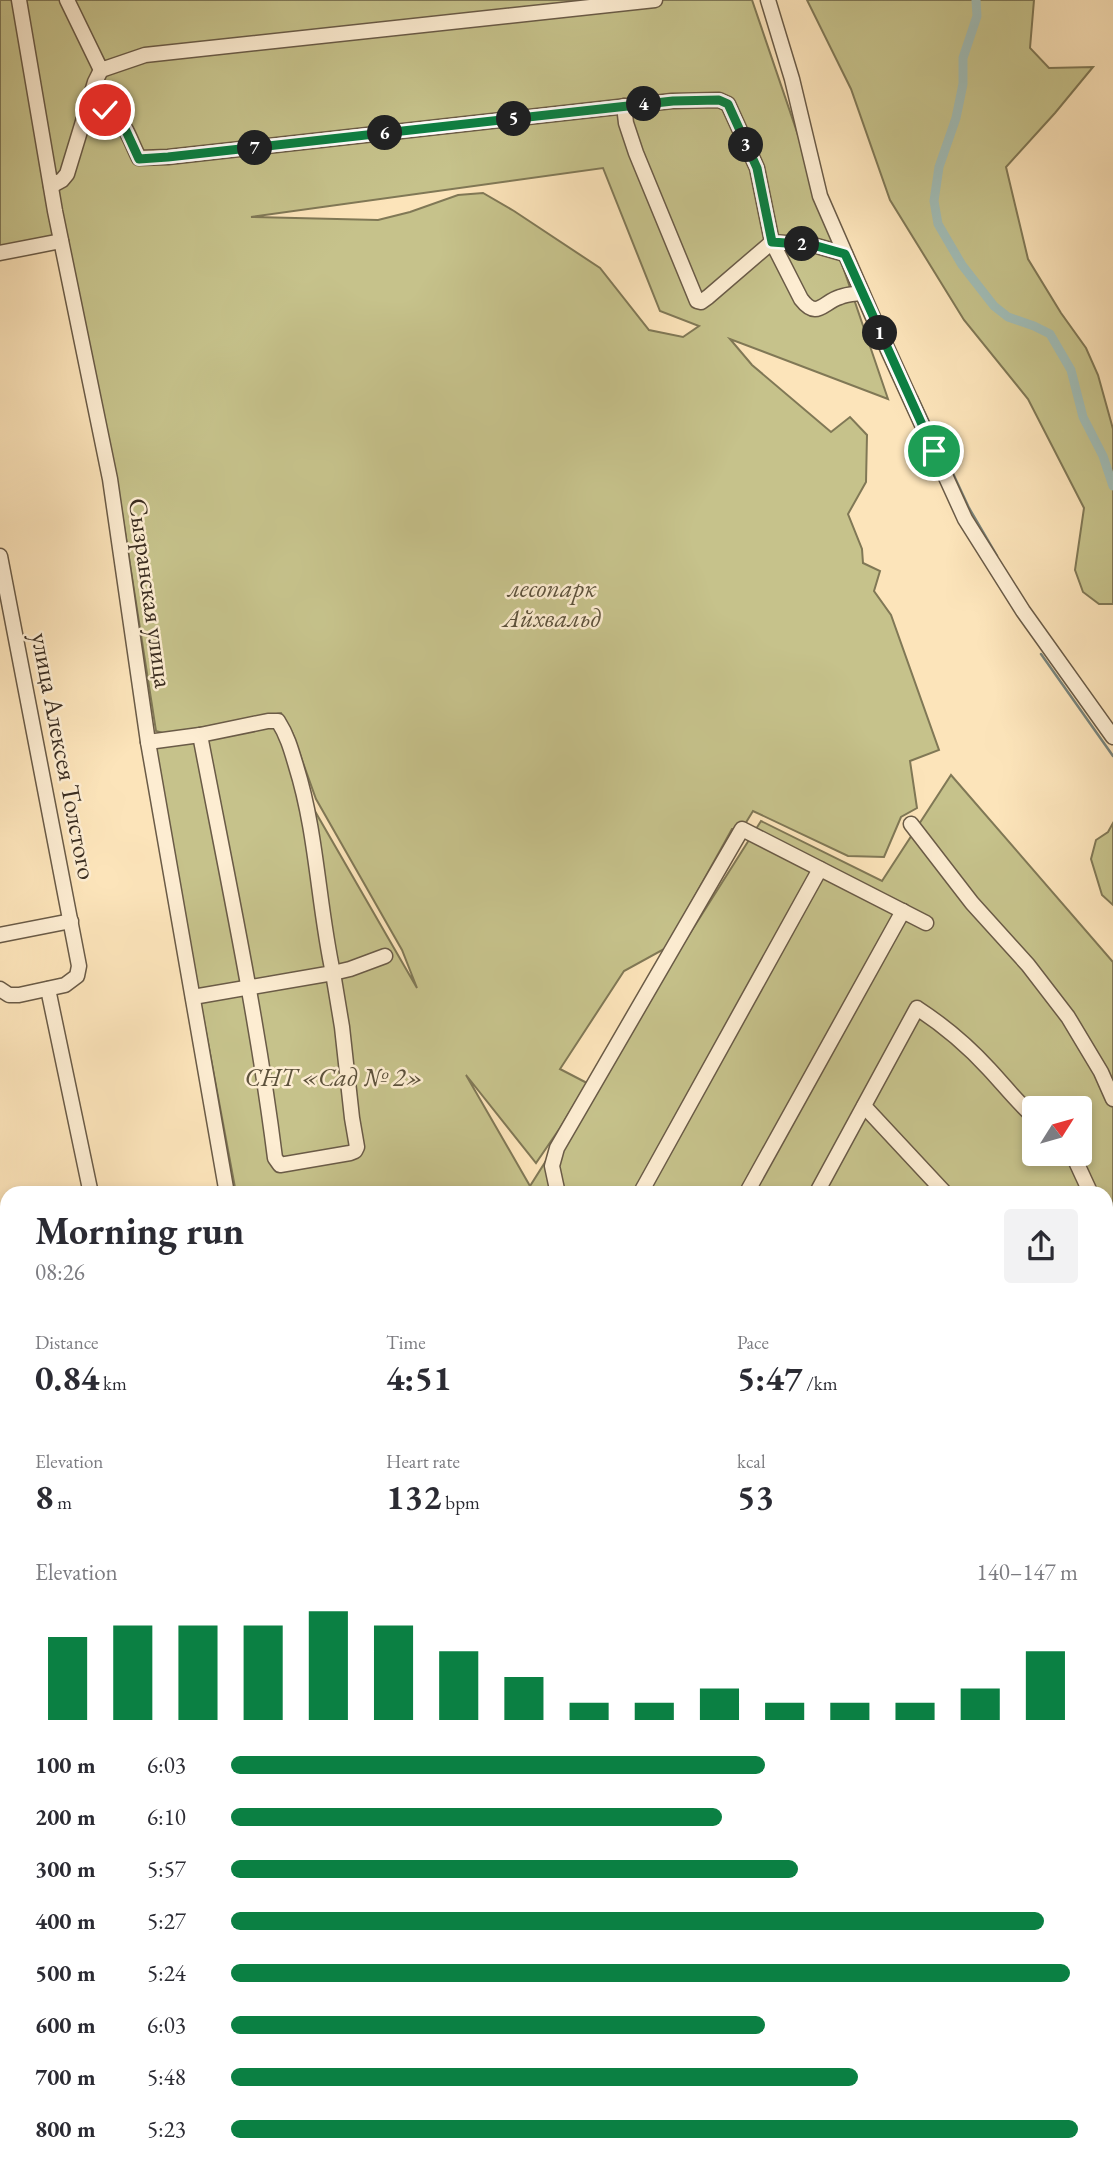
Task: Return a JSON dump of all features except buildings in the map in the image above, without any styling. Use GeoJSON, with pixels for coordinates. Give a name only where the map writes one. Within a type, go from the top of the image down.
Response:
{"type":"FeatureCollection","features":[{"type":"Feature","properties":{"kind":"street","name":"Сызранская улица"},"geometry":{"type":"LineString","coordinates":[[19,0],[61,241],[110,478],[148,742],[226,1186]]}},
{"type":"Feature","properties":{"kind":"street"},"geometry":{"type":"LineString","coordinates":[[67,0],[101,70]]}},
{"type":"Feature","properties":{"kind":"street"},"geometry":{"type":"LineString","coordinates":[[51,186],[67,174],[101,70],[145,55],[655,0]]}},
{"type":"Feature","properties":{"kind":"street"},"geometry":{"type":"LineString","coordinates":[[768,0],[792,79],[820,196],[965,519],[1023,611],[1113,737]]}},
{"type":"Feature","properties":{"kind":"street"},"geometry":{"type":"LineString","coordinates":[[87,109],[105,110],[121,120],[139,159],[673,101],[719,100],[728,104],[757,168],[772,242],[806,306],[821,308],[841,296],[862,293]]}},
{"type":"Feature","properties":{"kind":"street"},"geometry":{"type":"LineString","coordinates":[[624,106],[626,123],[636,153],[696,301],[701,302],[708,297],[772,242],[813,245],[845,254]]}},
{"type":"Feature","properties":{"kind":"street"},"geometry":{"type":"LineString","coordinates":[[0,253],[61,241]]}},
{"type":"Feature","properties":{"kind":"street","name":"улица Алексея Толстого"},"geometry":{"type":"LineString","coordinates":[[0,556],[79,966],[77,976],[65,985],[48,989]]}},
{"type":"Feature","properties":{"kind":"street"},"geometry":{"type":"LineString","coordinates":[[148,742],[268,721],[278,721],[286,735],[303,788],[342,1027],[357,1147],[350,1153],[285,1164],[278,1163],[275,1158],[262,1057],[200,735]]}},
{"type":"Feature","properties":{"kind":"street"},"geometry":{"type":"LineString","coordinates":[[911,824],[972,903],[1028,965],[1068,1017],[1101,1072],[1113,1099]]}},
{"type":"Feature","properties":{"kind":"street"},"geometry":{"type":"LineString","coordinates":[[556,1186],[552,1166],[557,1149],[742,829],[926,923]]}},
{"type":"Feature","properties":{"kind":"street"},"geometry":{"type":"LineString","coordinates":[[644,1186],[820,869]]}},
{"type":"Feature","properties":{"kind":"street"},"geometry":{"type":"LineString","coordinates":[[751,1186],[903,911]]}},
{"type":"Feature","properties":{"kind":"street"},"geometry":{"type":"LineString","coordinates":[[0,935],[71,921]]}},
{"type":"Feature","properties":{"kind":"street"},"geometry":{"type":"LineString","coordinates":[[193,997],[350,970],[385,956]]}},
{"type":"Feature","properties":{"kind":"street"},"geometry":{"type":"LineString","coordinates":[[0,989],[9,995],[48,989],[89,1186]]}},
{"type":"Feature","properties":{"kind":"street"},"geometry":{"type":"LineString","coordinates":[[820,1186],[917,1008],[936,1020],[968,1049],[1022,1106]]}},
{"type":"Feature","properties":{"kind":"street"},"geometry":{"type":"LineString","coordinates":[[864,1106],[939,1186]]}},
{"type":"Feature","properties":{"kind":"street"},"geometry":{"type":"LineString","coordinates":[[1078,1166],[1087,1186]]}},
{"type":"Feature","properties":{"kind":"green space"},"geometry":{"type":"Polygon","coordinates":[[[0,0],[752,0],[888,399],[730,339],[752,365],[831,432],[850,417],[867,435],[866,482],[848,514],[862,549],[863,563],[880,571],[874,591],[891,615],[939,750],[910,761],[917,808],[901,817],[884,857],[848,856],[753,811],[742,829],[732,829],[666,948],[624,971],[560,1069],[587,1083],[536,1163],[466,1075],[530,1186],[235,1186],[151,737],[281,716],[312,806],[417,988],[402,950],[316,799],[292,732],[281,713],[166,734],[156,731],[117,481],[65,243],[0,251],[0,0]],[[603,168],[251,217],[378,220],[458,195],[483,193],[600,268],[649,330],[683,337],[699,326],[660,311],[603,168]]]}},
{"type":"Feature","properties":{"kind":"green space"},"geometry":{"type":"Polygon","coordinates":[[[807,0],[1034,0],[1030,48],[1049,68],[1093,67],[1006,167],[1028,259],[1086,348],[1098,375],[1113,429],[1113,604],[1099,604],[1083,592],[1075,570],[1084,508],[1028,399],[964,320],[890,200],[851,89],[807,0]]]}},
{"type":"Feature","properties":{"kind":"green space"},"geometry":{"type":"Polygon","coordinates":[[[951,775],[1113,962],[1113,1186],[530,1186],[761,821],[882,881],[951,775]]]}},
{"type":"Feature","properties":{"kind":"green space"},"geometry":{"type":"Polygon","coordinates":[[[1113,823],[1113,905],[1102,895],[1091,859],[1096,840],[1108,832],[1113,823]]]}},
{"type":"Feature","properties":{"kind":"waterway"},"geometry":{"type":"LineString","coordinates":[[976,0],[977,16],[963,58],[963,84],[956,118],[939,167],[934,201],[938,224],[962,265],[994,306],[1008,317],[1050,334],[1071,370],[1083,417],[1103,456],[1113,486]]}},
{"type":"Feature","properties":{"kind":"waterway"},"geometry":{"type":"LineString","coordinates":[[917,396],[969,508],[997,556]]}},
{"type":"Feature","properties":{"kind":"waterway"},"geometry":{"type":"LineString","coordinates":[[1041,654],[1113,756]]}},
{"type":"Feature","properties":{"kind":"route"},"geometry":{"type":"LineString","coordinates":[[105,110],[121,120],[139,159],[673,101],[719,100],[728,104],[757,168],[772,242],[813,245],[845,254],[934,451]]}},
{"type":"Feature","properties":{"kind":"park label","name":"лесопарк Айхвальд"},"geometry":{"type":"Point","coordinates":[552,603]}},
{"type":"Feature","properties":{"kind":"park label","name":"СНТ «Сад № 2»"},"geometry":{"type":"Point","coordinates":[334,1077]}}]}
